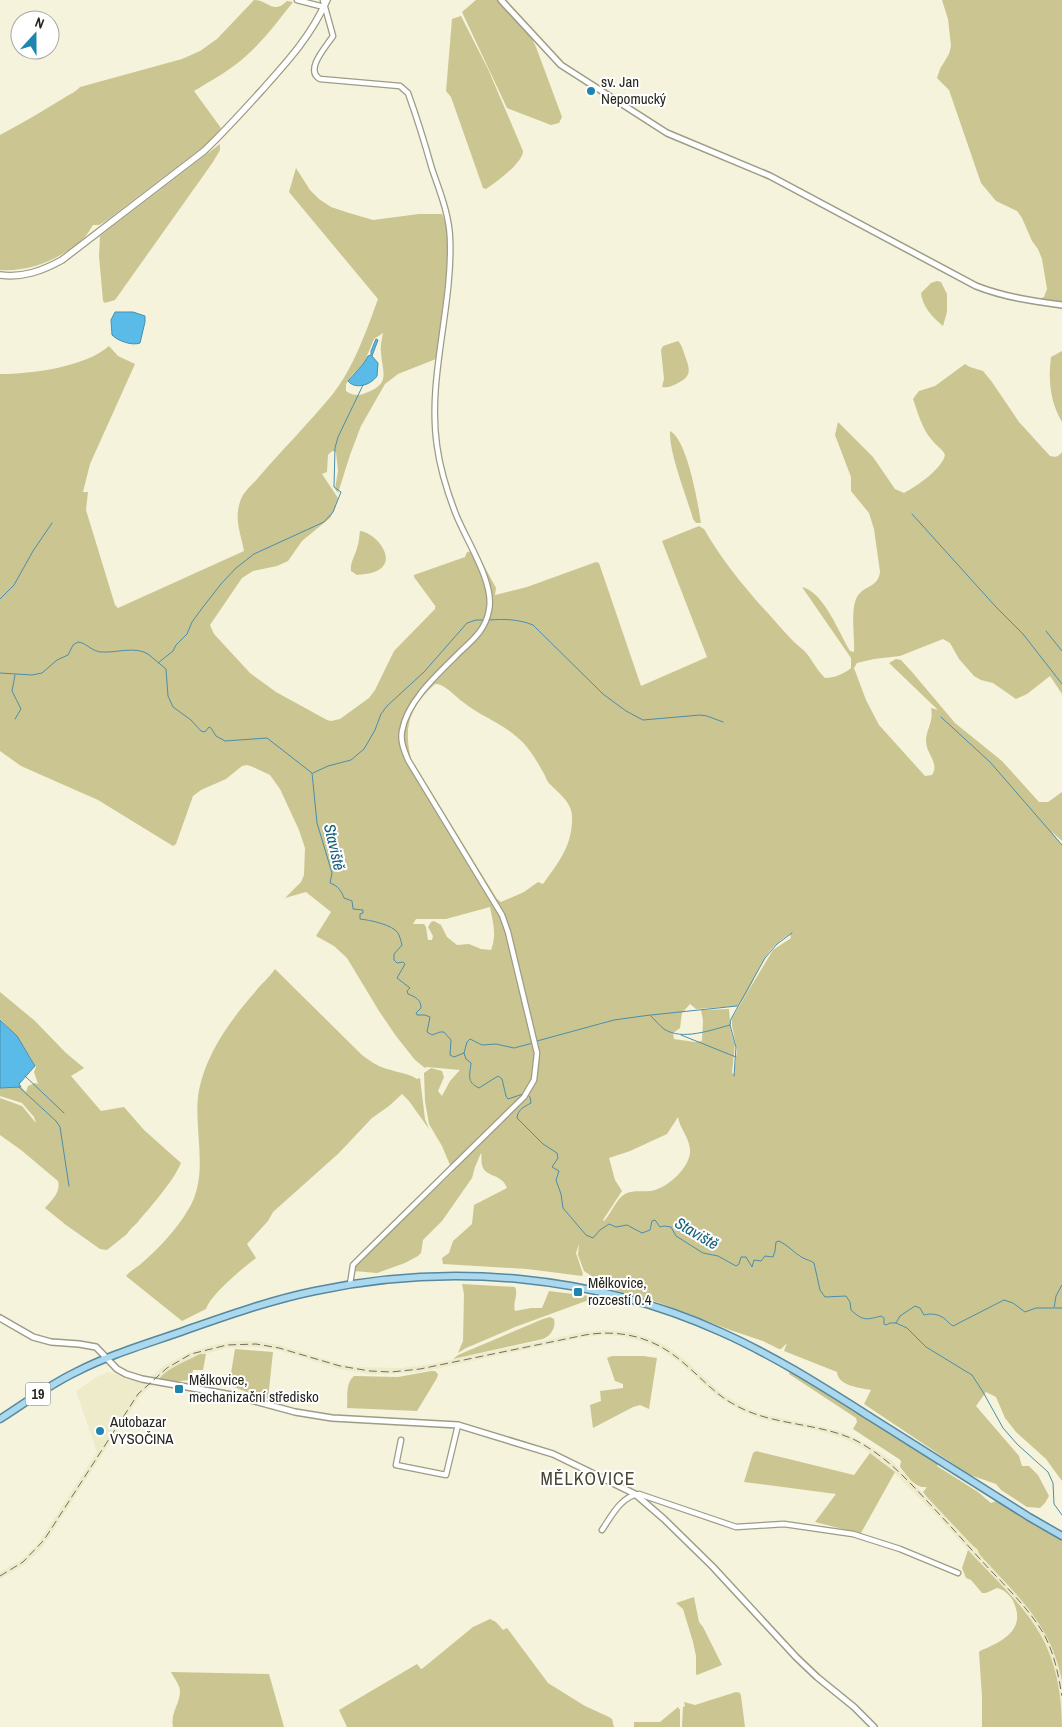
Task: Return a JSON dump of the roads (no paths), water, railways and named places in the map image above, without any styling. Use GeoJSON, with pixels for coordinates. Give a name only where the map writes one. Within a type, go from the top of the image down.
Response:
{"type":"FeatureCollection","features":[{"type":"Feature","properties":{"kind":"main road"},"geometry":{"type":"LineString","coordinates":[[0,275],[29,274],[45,269],[62,260],[204,151],[221,135],[308,37],[327,0]]}},
{"type":"Feature","properties":{"kind":"main road","name":"19"},"geometry":{"type":"LineString","coordinates":[[0,1419],[78,1370],[107,1358],[268,1302],[350,1284],[392,1278],[461,1276],[514,1279],[563,1285],[628,1299],[682,1316],[748,1344],[787,1365],[1062,1536]]}},
{"type":"Feature","properties":{"kind":"street"},"geometry":{"type":"LineString","coordinates":[[297,0],[324,7]]}},
{"type":"Feature","properties":{"kind":"street"},"geometry":{"type":"LineString","coordinates":[[323,0],[333,36],[315,64],[313,71],[315,76],[320,79],[400,86],[408,93],[449,224],[449,268],[434,412],[437,446],[444,479],[455,512],[491,597],[487,618],[477,636],[438,674],[412,705],[402,732],[402,745],[408,760],[502,915],[508,932],[537,1053],[534,1080],[524,1097],[361,1257],[354,1265],[350,1284]]}},
{"type":"Feature","properties":{"kind":"street"},"geometry":{"type":"LineString","coordinates":[[501,0],[561,65],[667,133],[770,176],[976,286],[996,294],[1018,299],[1062,305]]}},
{"type":"Feature","properties":{"kind":"street"},"geometry":{"type":"LineString","coordinates":[[0,1318],[23,1333],[33,1337],[51,1342],[92,1346],[100,1350],[117,1369],[126,1374],[165,1384],[241,1397],[295,1412],[332,1418],[458,1425],[553,1454],[635,1494],[714,1566],[817,1677],[854,1707],[874,1727]]}},
{"type":"Feature","properties":{"kind":"street"},"geometry":{"type":"LineString","coordinates":[[401,1440],[396,1465],[446,1475],[458,1425]]}},
{"type":"Feature","properties":{"kind":"street"},"geometry":{"type":"LineString","coordinates":[[602,1530],[622,1501],[635,1494],[639,1494],[736,1527],[784,1524],[852,1534],[900,1549],[958,1573]]}},
{"type":"Feature","properties":{"kind":"water"},"geometry":{"type":"Polygon","coordinates":[[[115,312],[133,312],[145,316],[140,343],[125,342],[112,335],[111,320],[115,312]]]}},
{"type":"Feature","properties":{"kind":"water"},"geometry":{"type":"Polygon","coordinates":[[[376,339],[378,340],[372,356],[378,363],[377,376],[367,384],[359,386],[351,384],[348,381],[368,356],[371,355],[376,339]]]}},
{"type":"Feature","properties":{"kind":"water"},"geometry":{"type":"Polygon","coordinates":[[[0,1020],[17,1036],[35,1066],[19,1084],[21,1087],[0,1088],[0,1020]]]}},
{"type":"Feature","properties":{"kind":"waterway"},"geometry":{"type":"LineString","coordinates":[[158,663],[173,651],[187,634],[192,622],[203,607],[236,568],[254,554],[324,522],[333,512],[341,492],[334,487],[335,448],[338,437],[363,385]]}},
{"type":"Feature","properties":{"kind":"waterway"},"geometry":{"type":"LineString","coordinates":[[912,514],[1023,634],[1062,684]]}},
{"type":"Feature","properties":{"kind":"waterway"},"geometry":{"type":"LineString","coordinates":[[0,599],[14,585],[33,551],[52,523]]}},
{"type":"Feature","properties":{"kind":"waterway"},"geometry":{"type":"LineString","coordinates":[[313,773],[328,766],[351,760],[364,749],[375,730],[381,714],[387,706],[424,672],[467,623],[485,620]]}},
{"type":"Feature","properties":{"kind":"waterway"},"geometry":{"type":"LineString","coordinates":[[489,620],[511,620],[533,625],[603,694],[626,711],[643,720],[700,715],[723,722]]}},
{"type":"Feature","properties":{"kind":"waterway"},"geometry":{"type":"LineString","coordinates":[[1046,631],[1062,651]]}},
{"type":"Feature","properties":{"kind":"waterway","name":"Staviště"},"geometry":{"type":"LineString","coordinates":[[0,673],[32,675],[42,673],[57,660],[68,655],[73,645],[78,642],[98,652],[137,650],[148,654],[166,669],[168,696],[173,707],[191,720],[201,731],[205,732],[209,727],[216,736],[225,741],[267,738],[312,773],[317,823],[332,873],[330,883],[339,889],[344,898],[352,901],[353,909],[363,910],[363,913],[360,914],[360,919],[386,925],[398,933],[402,945],[394,954],[394,960],[397,963],[403,962],[405,964],[397,978],[410,988],[407,991],[408,994],[419,1000],[421,1008],[416,1013],[417,1015],[430,1017],[427,1032],[432,1035],[444,1032],[451,1040],[450,1055],[454,1057],[464,1053],[466,1059],[471,1063],[470,1081],[475,1086],[479,1088],[498,1076],[502,1079],[508,1099],[523,1094]]}},
{"type":"Feature","properties":{"kind":"waterway"},"geometry":{"type":"LineString","coordinates":[[15,675],[12,691],[21,709],[15,719]]}},
{"type":"Feature","properties":{"kind":"waterway"},"geometry":{"type":"LineString","coordinates":[[941,717],[990,762],[1062,845]]}},
{"type":"Feature","properties":{"kind":"waterway"},"geometry":{"type":"LineString","coordinates":[[537,1041],[614,1020],[650,1015],[664,1029],[679,1034],[706,1032],[730,1025],[731,1019],[765,958],[777,944],[792,933]]}},
{"type":"Feature","properties":{"kind":"waterway"},"geometry":{"type":"LineString","coordinates":[[651,1015],[737,1006]]}},
{"type":"Feature","properties":{"kind":"waterway"},"geometry":{"type":"LineString","coordinates":[[730,1025],[736,1047],[734,1076]]}},
{"type":"Feature","properties":{"kind":"waterway"},"geometry":{"type":"LineString","coordinates":[[681,1035],[736,1057]]}},
{"type":"Feature","properties":{"kind":"waterway"},"geometry":{"type":"LineString","coordinates":[[464,1053],[467,1042],[470,1039],[482,1045],[496,1044],[514,1048],[533,1043]]}},
{"type":"Feature","properties":{"kind":"waterway"},"geometry":{"type":"LineString","coordinates":[[25,1076],[64,1113]]}},
{"type":"Feature","properties":{"kind":"waterway"},"geometry":{"type":"LineString","coordinates":[[19,1087],[56,1121],[60,1127],[69,1186]]}},
{"type":"Feature","properties":{"kind":"waterway","name":"Staviště"},"geometry":{"type":"LineString","coordinates":[[527,1094],[530,1097],[531,1103],[520,1110],[517,1118],[543,1144],[557,1153],[558,1158],[552,1167],[559,1171],[556,1180],[563,1208],[586,1235],[593,1238],[609,1224],[616,1227],[627,1225],[642,1233],[650,1230],[652,1221],[655,1220],[660,1227],[671,1227],[676,1236],[703,1253],[718,1256],[736,1266],[739,1264],[741,1257],[746,1257],[752,1267],[754,1260],[761,1261],[765,1256],[773,1257],[776,1242],[779,1241],[800,1256],[814,1263],[820,1290],[825,1297],[846,1296],[850,1302],[851,1310],[859,1316],[868,1319],[881,1316],[884,1318],[884,1324],[886,1325],[896,1323],[900,1316],[915,1306],[920,1308],[924,1315],[938,1315],[953,1326],[1004,1300],[1013,1303],[1025,1312],[1036,1308],[1054,1308],[1056,1296],[1062,1285]]}},
{"type":"Feature","properties":{"kind":"waterway"},"geometry":{"type":"LineString","coordinates":[[1055,1308],[1062,1308]]}},
{"type":"Feature","properties":{"kind":"waterway"},"geometry":{"type":"LineString","coordinates":[[896,1323],[907,1328],[926,1347],[972,1375],[1003,1428],[1017,1444],[1048,1472],[1053,1483],[1054,1504],[1062,1515]]}},
{"type":"Feature","properties":{"kind":"railway"},"geometry":{"type":"LineString","coordinates":[[0,1576],[23,1562],[44,1540],[138,1394],[167,1368],[191,1354],[227,1345],[256,1344],[279,1348],[340,1366],[391,1372],[420,1369],[585,1335],[598,1333],[623,1334],[647,1340],[670,1352],[727,1401],[749,1412],[779,1421],[840,1434],[866,1446],[885,1460],[919,1492],[1036,1621],[1053,1654],[1062,1696]]}},
{"type":"Feature","properties":{"kind":"place","name":"sv. Jan Nepomucký"},"geometry":{"type":"Point","coordinates":[591,91]}},
{"type":"Feature","properties":{"kind":"place","name":"Mělkovice, rozcestí 0.4"},"geometry":{"type":"Point","coordinates":[578,1292]}},
{"type":"Feature","properties":{"kind":"place","name":"Mělkovice, mechanizační středisko"},"geometry":{"type":"Point","coordinates":[179,1389]}},
{"type":"Feature","properties":{"kind":"place","name":"Autobazar VYSOČINA"},"geometry":{"type":"Point","coordinates":[100,1431]}},
{"type":"Feature","properties":{"kind":"district","name":"MĚLKOVICE"},"geometry":{"type":"Point","coordinates":[588,1479]}}]}
